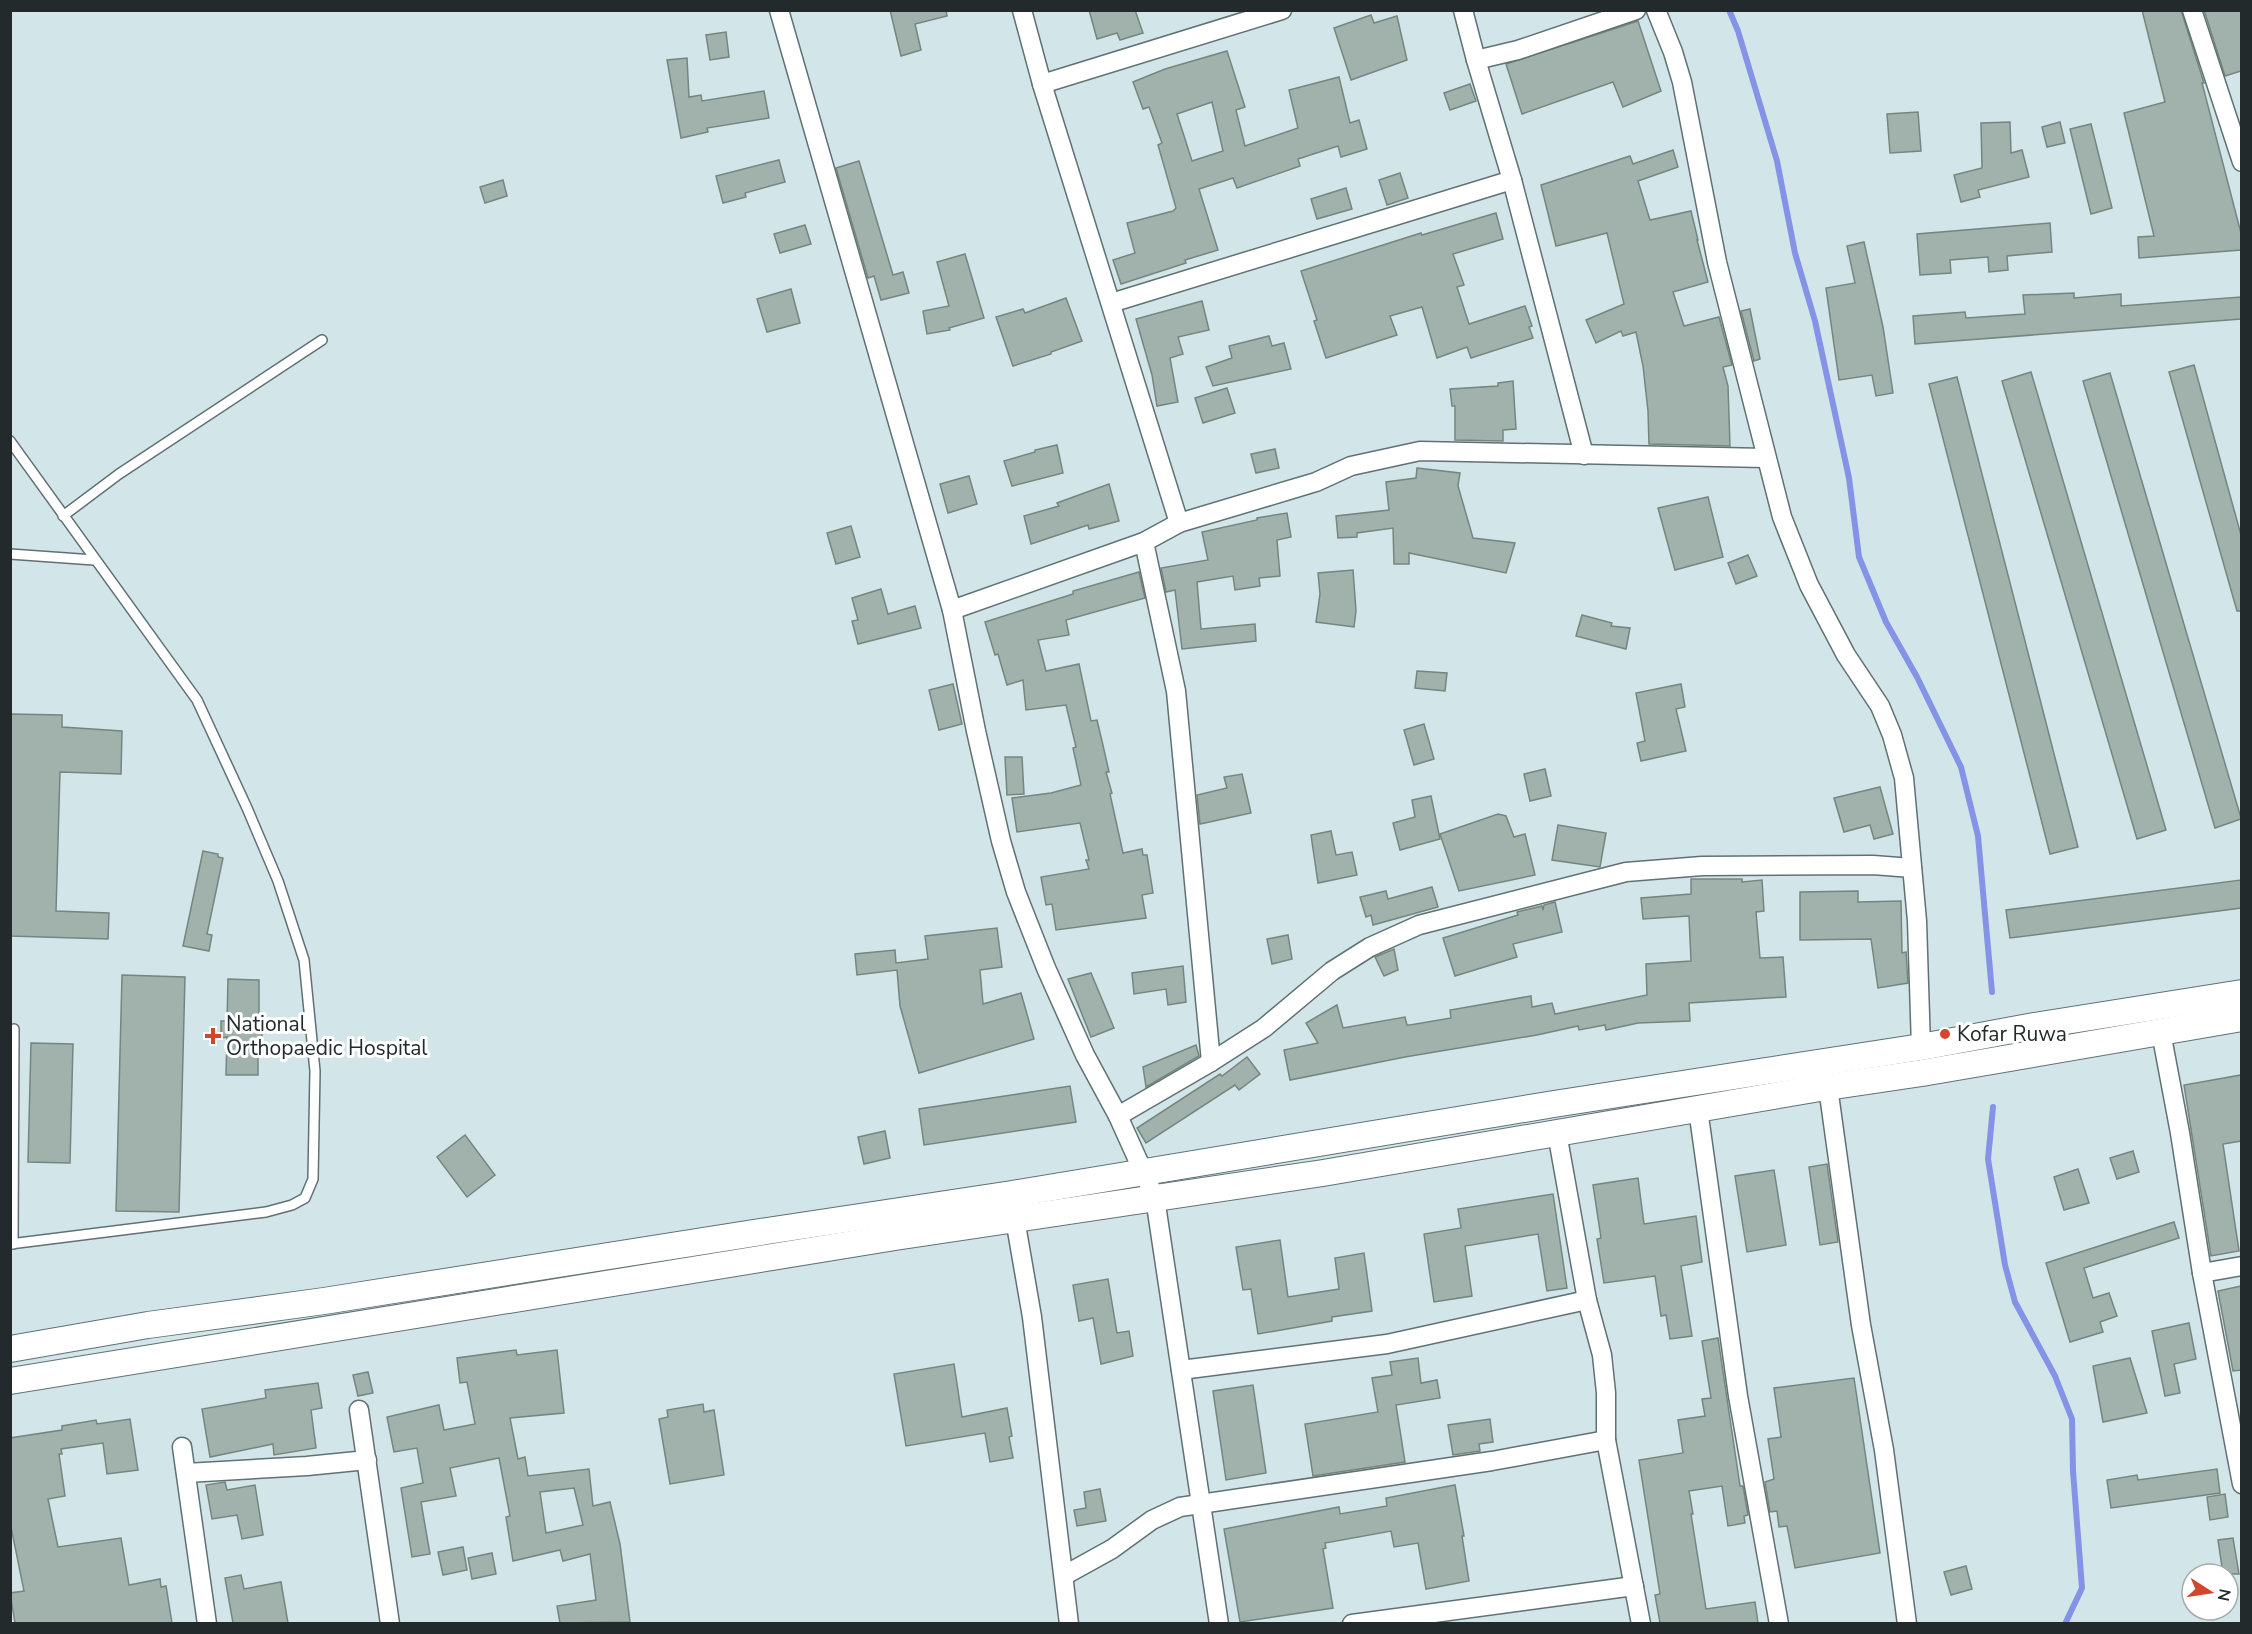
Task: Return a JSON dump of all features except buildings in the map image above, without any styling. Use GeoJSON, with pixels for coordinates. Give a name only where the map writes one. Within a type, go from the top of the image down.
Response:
{"type":"FeatureCollection","features":[{"type":"Feature","properties":{"kind":"main road"},"geometry":{"type":"LineString","coordinates":[[10,1349],[148,1325],[336,1299],[767,1230],[1012,1194],[2241,993]]}},
{"type":"Feature","properties":{"kind":"main road"},"geometry":{"type":"LineString","coordinates":[[10,1381],[588,1286],[1323,1173],[2241,1018]]}},
{"type":"Feature","properties":{"kind":"street"},"geometry":{"type":"LineString","coordinates":[[780,10],[952,610],[976,731],[1001,841],[1016,892],[1085,1055],[1118,1116],[1155,1198],[1219,1623]]}},
{"type":"Feature","properties":{"kind":"street"},"geometry":{"type":"LineString","coordinates":[[1022,10],[1042,84],[1179,523]]}},
{"type":"Feature","properties":{"kind":"street"},"geometry":{"type":"LineString","coordinates":[[1042,84],[1282,10]]}},
{"type":"Feature","properties":{"kind":"street"},"geometry":{"type":"LineString","coordinates":[[1463,10],[1512,180],[1584,454]]}},
{"type":"Feature","properties":{"kind":"street"},"geometry":{"type":"LineString","coordinates":[[1476,60],[1558,38],[1636,10]]}},
{"type":"Feature","properties":{"kind":"street"},"geometry":{"type":"LineString","coordinates":[[1656,10],[1682,82],[1717,262],[1782,517],[1809,585],[1846,655],[1880,706],[1892,735],[1904,778],[1917,921],[1921,1047]]}},
{"type":"Feature","properties":{"kind":"street"},"geometry":{"type":"LineString","coordinates":[[2192,10],[2241,162]]}},
{"type":"Feature","properties":{"kind":"street"},"geometry":{"type":"LineString","coordinates":[[1111,303],[1512,180]]}},
{"type":"Feature","properties":{"kind":"street"},"geometry":{"type":"LineString","coordinates":[[952,610],[1144,542],[1179,523],[1316,482],[1351,466],[1420,452],[1767,458]]}},
{"type":"Feature","properties":{"kind":"street"},"geometry":{"type":"LineString","coordinates":[[1144,542],[1176,691],[1211,1062]]}},
{"type":"Feature","properties":{"kind":"street"},"geometry":{"type":"LineString","coordinates":[[1118,1116],[1264,1028],[1332,971],[1370,947],[1419,925],[1468,910],[1626,872],[1702,866],[1873,864],[1912,868]]}},
{"type":"Feature","properties":{"kind":"street"},"geometry":{"type":"LineString","coordinates":[[2161,1032],[2241,1484]]}},
{"type":"Feature","properties":{"kind":"street"},"geometry":{"type":"LineString","coordinates":[[1828,1087],[1861,1324],[1884,1450],[1907,1623]]}},
{"type":"Feature","properties":{"kind":"street"},"geometry":{"type":"LineString","coordinates":[[1698,1109],[1738,1396],[1779,1623]]}},
{"type":"Feature","properties":{"kind":"street"},"geometry":{"type":"LineString","coordinates":[[1557,1133],[1587,1300],[1602,1355],[1606,1393],[1606,1440],[1641,1623]]}},
{"type":"Feature","properties":{"kind":"street"},"geometry":{"type":"LineString","coordinates":[[1015,1219],[1032,1317],[1069,1623]]}},
{"type":"Feature","properties":{"kind":"street"},"geometry":{"type":"LineString","coordinates":[[2202,1273],[2241,1266]]}},
{"type":"Feature","properties":{"kind":"street"},"geometry":{"type":"LineString","coordinates":[[1181,1370],[1387,1344],[1587,1300]]}},
{"type":"Feature","properties":{"kind":"street"},"geometry":{"type":"LineString","coordinates":[[359,1410],[390,1623]]}},
{"type":"Feature","properties":{"kind":"street"},"geometry":{"type":"LineString","coordinates":[[1065,1575],[1112,1549],[1152,1520],[1180,1507],[1201,1502],[1492,1461],[1606,1440]]}},
{"type":"Feature","properties":{"kind":"street"},"geometry":{"type":"LineString","coordinates":[[182,1446],[207,1623]]}},
{"type":"Feature","properties":{"kind":"street"},"geometry":{"type":"LineString","coordinates":[[186,1473],[367,1460]]}},
{"type":"Feature","properties":{"kind":"street"},"geometry":{"type":"LineString","coordinates":[[1352,1623],[1634,1586]]}},
{"type":"Feature","properties":{"kind":"lane"},"geometry":{"type":"LineString","coordinates":[[63,516],[119,474],[322,340]]}},
{"type":"Feature","properties":{"kind":"lane"},"geometry":{"type":"LineString","coordinates":[[10,441],[197,700],[278,881],[304,960],[315,1071],[313,1179],[305,1198],[292,1205],[266,1212],[12,1244],[14,1029]]}},
{"type":"Feature","properties":{"kind":"lane"},"geometry":{"type":"LineString","coordinates":[[10,554],[94,560]]}},
{"type":"Feature","properties":{"kind":"waterway"},"geometry":{"type":"LineString","coordinates":[[1729,10],[1738,31],[1777,161],[1795,253],[1815,321],[1849,478],[1859,557],[1886,622],[1917,677],[1961,767],[1978,836],[1992,992]]}},
{"type":"Feature","properties":{"kind":"waterway"},"geometry":{"type":"LineString","coordinates":[[1993,1107],[1988,1159],[2005,1265],[2015,1302],[2055,1376],[2072,1419],[2073,1471],[2082,1588],[2065,1624]]}},
{"type":"Feature","properties":{"kind":"place","name":"Kofar Ruwa"},"geometry":{"type":"Point","coordinates":[1945,1034]}},
{"type":"Feature","properties":{"kind":"place","name":"National Orthopaedic Hospital"},"geometry":{"type":"Point","coordinates":[213,1036]}}]}
